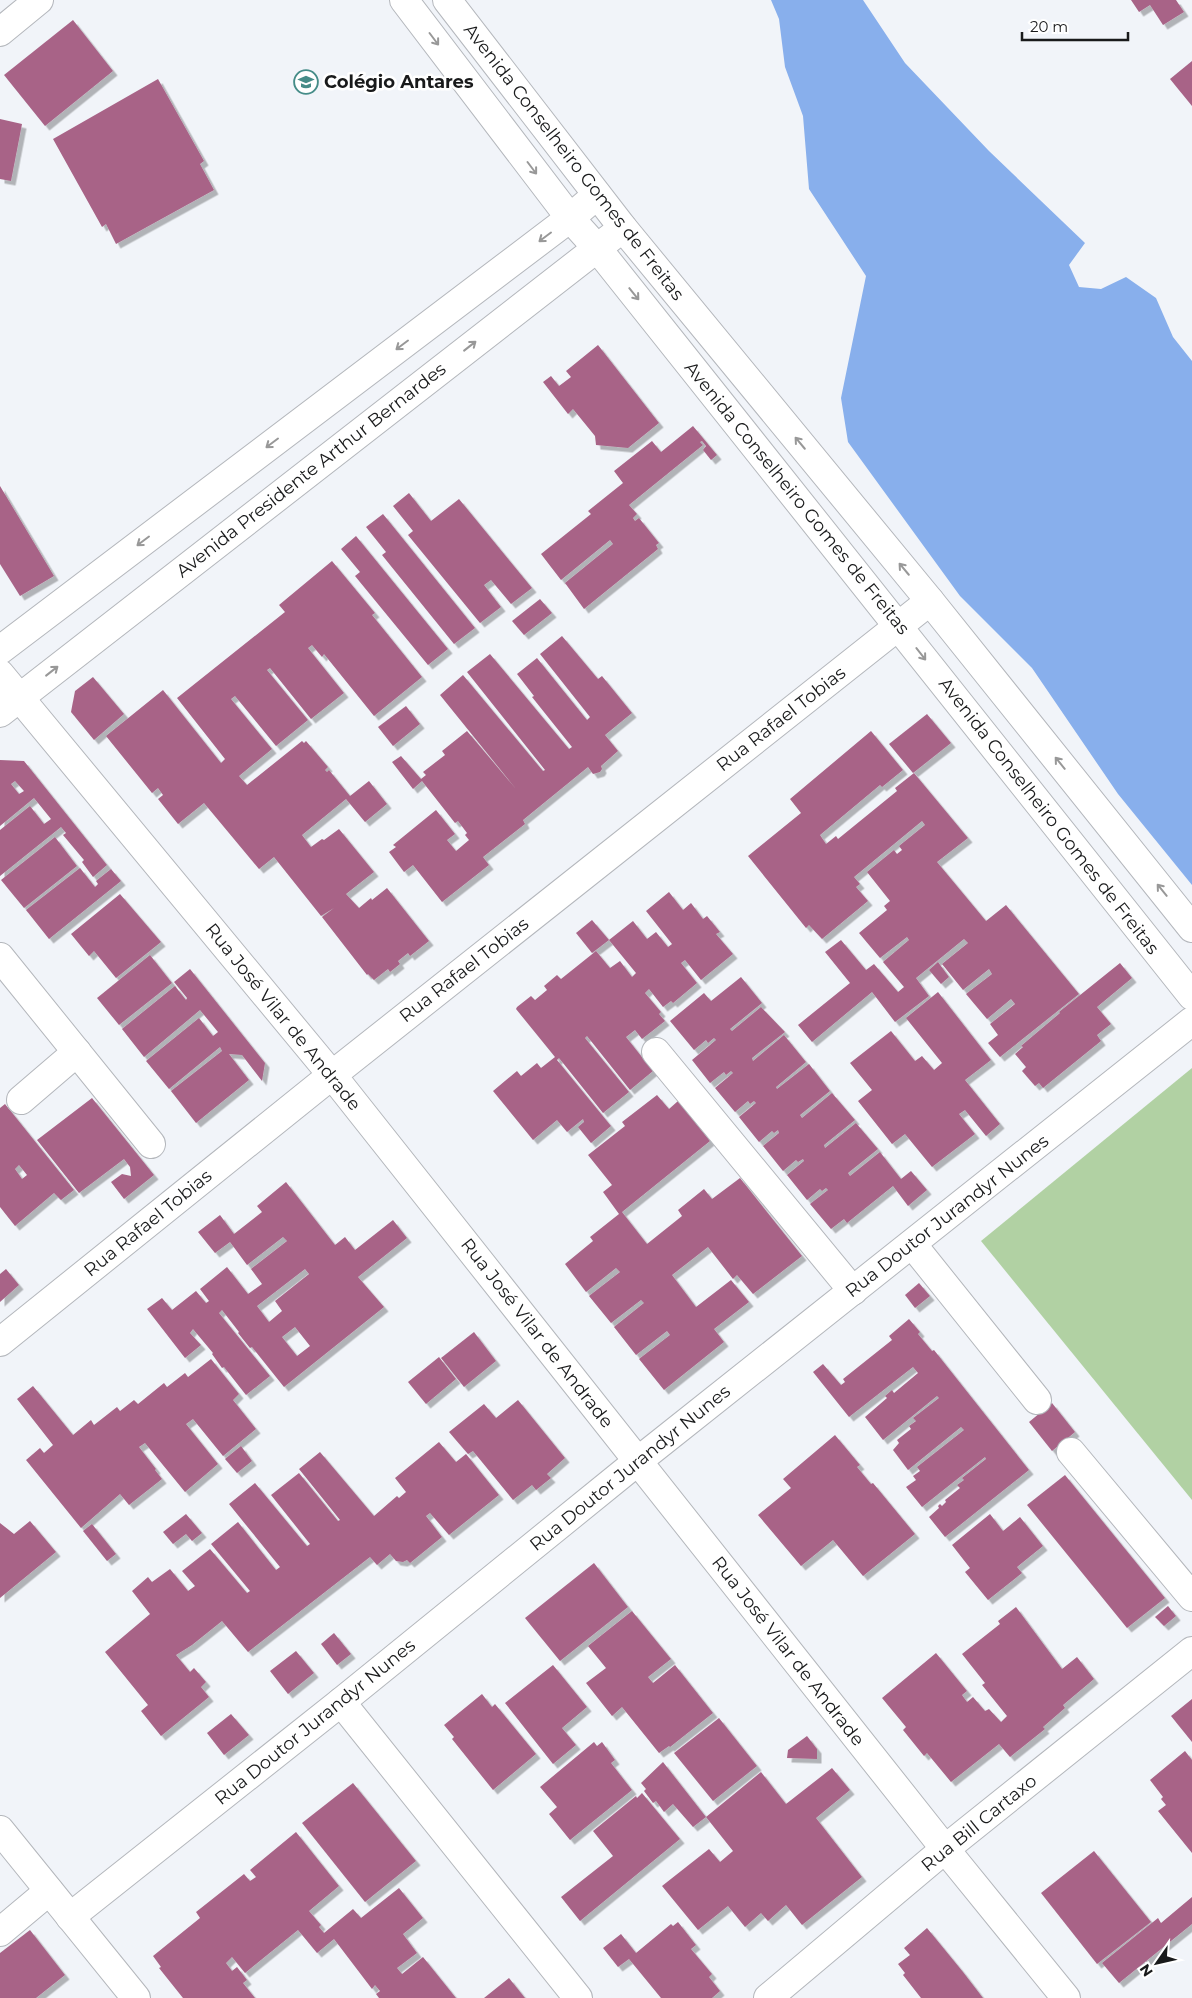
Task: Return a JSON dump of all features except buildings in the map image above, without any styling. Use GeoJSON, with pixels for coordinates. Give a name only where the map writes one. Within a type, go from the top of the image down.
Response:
{"type":"FeatureCollection","features":[{"type":"Feature","properties":{"kind":"street"},"geometry":{"type":"LineString","coordinates":[[0,32],[39,0]]}},
{"type":"Feature","properties":{"kind":"street","name":"Avenida Conselheiro Gomes de Freitas"},"geometry":{"type":"LineString","coordinates":[[404,0],[570,218],[597,248],[1192,996]]}},
{"type":"Feature","properties":{"kind":"street","name":"Avenida Conselheiro Gomes de Freitas"},"geometry":{"type":"LineString","coordinates":[[447,0],[623,228],[930,601],[1192,928]]}},
{"type":"Feature","properties":{"kind":"street"},"geometry":{"type":"LineString","coordinates":[[0,650],[570,218],[597,195]]}},
{"type":"Feature","properties":{"kind":"street","name":"Avenida Presidente Arthur Bernardes"},"geometry":{"type":"LineString","coordinates":[[10,705],[623,228]]}},
{"type":"Feature","properties":{"kind":"street","name":"Rua Rafael Tobias"},"geometry":{"type":"LineString","coordinates":[[0,1342],[332,1075],[930,601]]}},
{"type":"Feature","properties":{"kind":"street","name":"Rua José Vilar de Andrade"},"geometry":{"type":"LineString","coordinates":[[0,674],[10,705],[332,1075],[945,1849],[1066,1998]]}},
{"type":"Feature","properties":{"kind":"street"},"geometry":{"type":"LineString","coordinates":[[0,957],[151,1144]]}},
{"type":"Feature","properties":{"kind":"street","name":"Rua Doutor Jurandyr Nunes"},"geometry":{"type":"LineString","coordinates":[[70,1917],[341,1702],[638,1461],[1192,1022]]}},
{"type":"Feature","properties":{"kind":"street"},"geometry":{"type":"LineString","coordinates":[[21,1100],[77,1052]]}},
{"type":"Feature","properties":{"kind":"street"},"geometry":{"type":"LineString","coordinates":[[656,1052],[853,1291]]}},
{"type":"Feature","properties":{"kind":"street"},"geometry":{"type":"LineString","coordinates":[[912,1244],[1037,1400]]}},
{"type":"Feature","properties":{"kind":"street"},"geometry":{"type":"LineString","coordinates":[[1071,1452],[1192,1597]]}},
{"type":"Feature","properties":{"kind":"street","name":"Rua Bill Cartaxo"},"geometry":{"type":"LineString","coordinates":[[768,1998],[945,1849],[1192,1651]]}},
{"type":"Feature","properties":{"kind":"street"},"geometry":{"type":"LineString","coordinates":[[341,1702],[578,1998]]}},
{"type":"Feature","properties":{"kind":"street"},"geometry":{"type":"LineString","coordinates":[[0,1830],[136,1998]]}},
{"type":"Feature","properties":{"kind":"street"},"geometry":{"type":"LineString","coordinates":[[0,1932],[49,1891]]}},
{"type":"Feature","properties":{"kind":"green space"},"geometry":{"type":"Polygon","coordinates":[[[1192,1068],[1192,1500],[981,1241],[1192,1068]]]}},
{"type":"Feature","properties":{"kind":"water"},"geometry":{"type":"Polygon","coordinates":[[[771,0],[863,0],[905,63],[989,151],[1085,243],[1069,265],[1079,287],[1101,289],[1126,277],[1156,298],[1173,337],[1192,361],[1192,885],[1118,794],[1032,668],[960,596],[848,442],[841,398],[866,276],[809,189],[803,116],[785,67],[779,19],[771,0]]]}},
{"type":"Feature","properties":{"kind":"place","name":"Colégio Antares"},"geometry":{"type":"Point","coordinates":[306,82]}}]}
